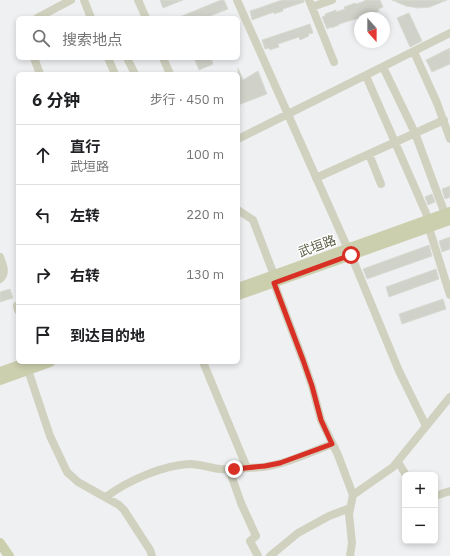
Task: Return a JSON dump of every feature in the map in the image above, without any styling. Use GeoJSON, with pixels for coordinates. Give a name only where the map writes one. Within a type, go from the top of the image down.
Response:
{"type":"FeatureCollection","features":[{"type":"Feature","properties":{"kind":"main road","name":"武垣路"},"geometry":{"type":"LineString","coordinates":[[240,294],[274,279],[448,216]]}},
{"type":"Feature","properties":{"kind":"main road","name":"武垣路"},"geometry":{"type":"LineString","coordinates":[[240,288],[274,279]]}},
{"type":"Feature","properties":{"kind":"main road"},"geometry":{"type":"LineString","coordinates":[[0,372],[39,364]]}},
{"type":"Feature","properties":{"kind":"main road"},"geometry":{"type":"LineString","coordinates":[[0,380],[28,366]]}},
{"type":"Feature","properties":{"kind":"main road"},"geometry":{"type":"LineString","coordinates":[[0,542],[9,556]]}},
{"type":"Feature","properties":{"kind":"street"},"geometry":{"type":"LineString","coordinates":[[41,16],[71,0]]}},
{"type":"Feature","properties":{"kind":"street"},"geometry":{"type":"LineString","coordinates":[[84,0],[90,16]]}},
{"type":"Feature","properties":{"kind":"street"},"geometry":{"type":"LineString","coordinates":[[138,0],[145,16]]}},
{"type":"Feature","properties":{"kind":"street"},"geometry":{"type":"LineString","coordinates":[[237,0],[350,252],[399,371],[426,426]]}},
{"type":"Feature","properties":{"kind":"street"},"geometry":{"type":"LineString","coordinates":[[332,0],[311,4],[334,62]]}},
{"type":"Feature","properties":{"kind":"street"},"geometry":{"type":"LineString","coordinates":[[240,138],[450,33]]}},
{"type":"Feature","properties":{"kind":"street"},"geometry":{"type":"LineString","coordinates":[[414,52],[444,120],[450,139]]}},
{"type":"Feature","properties":{"kind":"street"},"geometry":{"type":"LineString","coordinates":[[35,60],[39,72]]}},
{"type":"Feature","properties":{"kind":"street"},"geometry":{"type":"LineString","coordinates":[[109,60],[114,72]]}},
{"type":"Feature","properties":{"kind":"street"},"geometry":{"type":"LineString","coordinates":[[128,60],[134,72]]}},
{"type":"Feature","properties":{"kind":"street"},"geometry":{"type":"LineString","coordinates":[[164,60],[169,72]]}},
{"type":"Feature","properties":{"kind":"street"},"geometry":{"type":"LineString","coordinates":[[383,67],[415,133],[448,216]]}},
{"type":"Feature","properties":{"kind":"street"},"geometry":{"type":"LineString","coordinates":[[366,76],[396,142],[429,224],[450,295]]}},
{"type":"Feature","properties":{"kind":"street"},"geometry":{"type":"LineString","coordinates":[[316,178],[444,120]]}},
{"type":"Feature","properties":{"kind":"street"},"geometry":{"type":"LineString","coordinates":[[369,154],[381,184]]}},
{"type":"Feature","properties":{"kind":"street"},"geometry":{"type":"LineString","coordinates":[[240,211],[253,220],[312,386],[321,420],[343,467],[353,495],[350,508],[352,543],[350,556]]}},
{"type":"Feature","properties":{"kind":"street"},"geometry":{"type":"LineString","coordinates":[[0,257],[4,275],[0,279]]}},
{"type":"Feature","properties":{"kind":"street"},"geometry":{"type":"LineString","coordinates":[[203,364],[247,468]]}},
{"type":"Feature","properties":{"kind":"street"},"geometry":{"type":"LineString","coordinates":[[28,366],[50,436],[67,472],[82,484],[119,505],[124,510],[150,550],[152,556]]}},
{"type":"Feature","properties":{"kind":"street"},"geometry":{"type":"LineString","coordinates":[[353,495],[393,468],[450,398]]}},
{"type":"Feature","properties":{"kind":"street"},"geometry":{"type":"LineString","coordinates":[[106,497],[130,481],[171,468],[190,464],[229,469],[265,466],[280,463],[332,444]]}},
{"type":"Feature","properties":{"kind":"street"},"geometry":{"type":"LineString","coordinates":[[398,462],[404,472]]}},
{"type":"Feature","properties":{"kind":"street"},"geometry":{"type":"LineString","coordinates":[[229,469],[241,503],[256,536],[250,541],[258,556]]}},
{"type":"Feature","properties":{"kind":"street"},"geometry":{"type":"LineString","coordinates":[[438,495],[450,492]]}},
{"type":"Feature","properties":{"kind":"street"},"geometry":{"type":"LineString","coordinates":[[270,556],[298,533],[329,516],[350,508]]}},
{"type":"Feature","properties":{"kind":"building"},"geometry":{"type":"Polygon","coordinates":[[[160,0],[183,0],[163,8],[160,0]]]}},
{"type":"Feature","properties":{"kind":"building"},"geometry":{"type":"Polygon","coordinates":[[[221,0],[224,0],[228,9],[210,16],[182,16],[221,0]]]}},
{"type":"Feature","properties":{"kind":"building"},"geometry":{"type":"Polygon","coordinates":[[[282,0],[304,0],[304,2],[283,9],[283,11],[274,14],[274,12],[252,20],[250,11],[282,0]]]}},
{"type":"Feature","properties":{"kind":"building"},"geometry":{"type":"Polygon","coordinates":[[[364,0],[380,0],[383,7],[378,9],[379,11],[376,12],[354,12],[354,20],[327,29],[322,17],[325,16],[325,14],[336,10],[336,12],[345,9],[344,7],[365,1],[364,0]]]}},
{"type":"Feature","properties":{"kind":"building"},"geometry":{"type":"Polygon","coordinates":[[[392,0],[447,0],[430,7],[418,8],[406,6],[392,0]]]}},
{"type":"Feature","properties":{"kind":"building"},"geometry":{"type":"Polygon","coordinates":[[[409,13],[422,41],[410,47],[397,18],[409,13]]]}},
{"type":"Feature","properties":{"kind":"building"},"geometry":{"type":"Polygon","coordinates":[[[310,24],[313,33],[308,34],[309,36],[300,40],[299,37],[278,44],[279,47],[270,50],[269,48],[265,49],[262,40],[310,24]]]}},
{"type":"Feature","properties":{"kind":"building"},"geometry":{"type":"Polygon","coordinates":[[[450,48],[450,64],[432,72],[426,60],[450,48]]]}},
{"type":"Feature","properties":{"kind":"building"},"geometry":{"type":"Polygon","coordinates":[[[195,60],[212,60],[213,64],[199,70],[195,60]]]}},
{"type":"Feature","properties":{"kind":"building"},"geometry":{"type":"Polygon","coordinates":[[[258,71],[267,94],[240,104],[240,73],[243,80],[258,71]]]}},
{"type":"Feature","properties":{"kind":"building"},"geometry":{"type":"Polygon","coordinates":[[[450,186],[450,197],[445,199],[442,189],[450,186]]]}},
{"type":"Feature","properties":{"kind":"building"},"geometry":{"type":"Polygon","coordinates":[[[432,194],[435,202],[428,205],[425,197],[432,194]]]}},
{"type":"Feature","properties":{"kind":"building"},"geometry":{"type":"Polygon","coordinates":[[[450,237],[450,249],[442,252],[439,241],[450,237]]]}},
{"type":"Feature","properties":{"kind":"building"},"geometry":{"type":"Polygon","coordinates":[[[429,245],[432,256],[367,279],[363,269],[429,245]]]}},
{"type":"Feature","properties":{"kind":"building"},"geometry":{"type":"Polygon","coordinates":[[[436,269],[439,279],[389,297],[386,287],[436,269]]]}},
{"type":"Feature","properties":{"kind":"building"},"geometry":{"type":"Polygon","coordinates":[[[10,289],[13,298],[0,302],[0,292],[10,289]]]}},
{"type":"Feature","properties":{"kind":"building"},"geometry":{"type":"Polygon","coordinates":[[[443,299],[446,309],[402,324],[399,314],[443,299]]]}},
{"type":"Feature","properties":{"kind":"route"},"geometry":{"type":"LineString","coordinates":[[234,469],[280,463],[332,444],[321,420],[312,386],[274,283],[351,255]]}}]}
